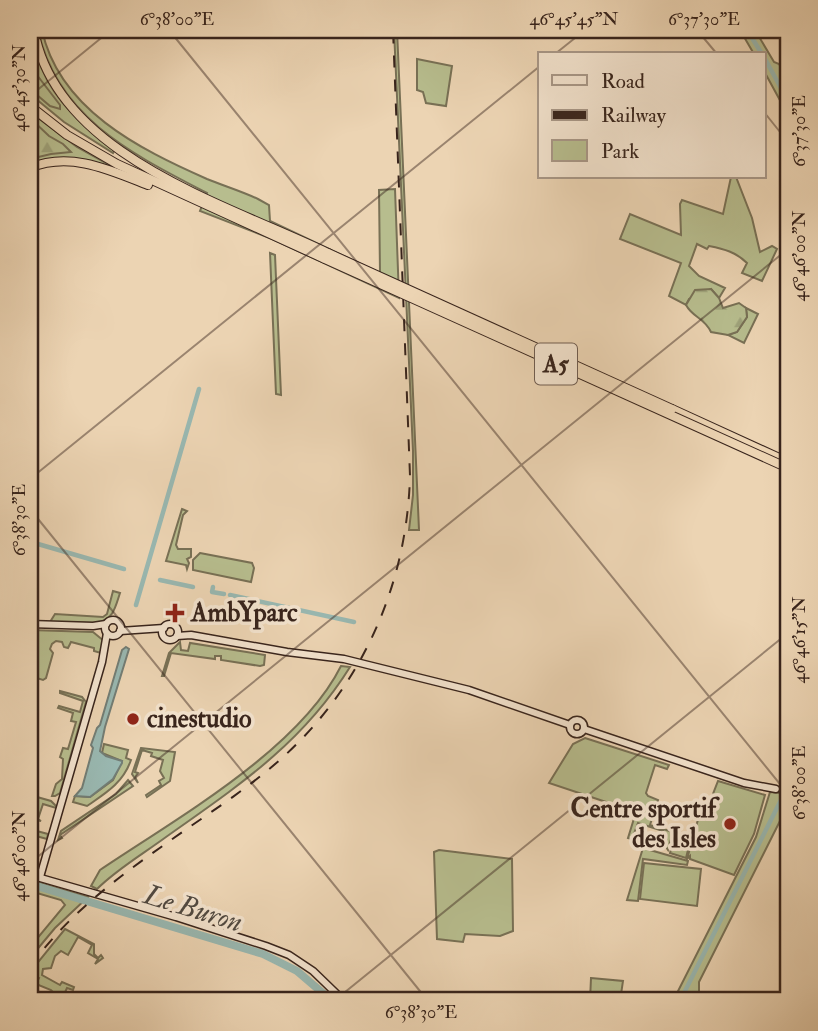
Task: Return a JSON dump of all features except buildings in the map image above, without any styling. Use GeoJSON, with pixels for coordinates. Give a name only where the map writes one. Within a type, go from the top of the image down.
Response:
{"type":"FeatureCollection","features":[{"type":"Feature","properties":{"kind":"highway","name":"A5"},"geometry":{"type":"LineString","coordinates":[[34,30],[42,61],[52,82],[80,118],[106,140],[145,166],[206,201],[788,468]]}},
{"type":"Feature","properties":{"kind":"highway"},"geometry":{"type":"LineString","coordinates":[[30,99],[58,123],[93,146],[206,201]]}},
{"type":"Feature","properties":{"kind":"highway","name":"A5"},"geometry":{"type":"LineString","coordinates":[[30,106],[91,150],[193,200],[206,201],[236,211],[788,462]]}},
{"type":"Feature","properties":{"kind":"highway"},"geometry":{"type":"LineString","coordinates":[[30,168],[56,161],[86,164],[193,200]]}},
{"type":"Feature","properties":{"kind":"street"},"geometry":{"type":"LineString","coordinates":[[40,877],[103,658],[106,629],[112,620],[119,630]]}},
{"type":"Feature","properties":{"kind":"street"},"geometry":{"type":"LineString","coordinates":[[30,624],[164,632],[170,640],[178,633]]}},
{"type":"Feature","properties":{"kind":"street"},"geometry":{"type":"LineString","coordinates":[[164,632],[171,624],[178,633],[338,658],[469,690],[570,725],[574,721],[580,721],[584,725],[583,729],[744,783],[776,789]]}},
{"type":"Feature","properties":{"kind":"street"},"geometry":{"type":"LineString","coordinates":[[103,658],[119,630]]}},
{"type":"Feature","properties":{"kind":"street"},"geometry":{"type":"LineString","coordinates":[[30,874],[266,946],[313,971],[344,1001]]}},
{"type":"Feature","properties":{"kind":"green space"},"geometry":{"type":"Polygon","coordinates":[[[30,30],[41,67],[55,92],[82,123],[115,149],[113,153],[64,122],[30,94],[30,30]]]}},
{"type":"Feature","properties":{"kind":"green space"},"geometry":{"type":"Polygon","coordinates":[[[38,30],[42,30],[51,58],[65,82],[105,123],[155,154],[269,205],[270,221],[380,273],[379,190],[395,189],[399,298],[272,239],[200,211],[207,193],[126,148],[81,110],[62,87],[48,61],[38,30]]]}},
{"type":"Feature","properties":{"kind":"green space"},"geometry":{"type":"Polygon","coordinates":[[[394,30],[397,30],[419,530],[409,530],[413,495],[413,451],[394,30]]]}},
{"type":"Feature","properties":{"kind":"green space"},"geometry":{"type":"Polygon","coordinates":[[[740,30],[755,30],[774,62],[779,64],[788,79],[788,115],[766,75],[766,52],[753,52],[740,30]]]}},
{"type":"Feature","properties":{"kind":"green space"},"geometry":{"type":"Polygon","coordinates":[[[417,59],[452,66],[446,106],[426,103],[423,92],[417,90],[417,59]]]}},
{"type":"Feature","properties":{"kind":"green space"},"geometry":{"type":"Polygon","coordinates":[[[30,66],[60,105],[60,109],[50,106],[30,89],[30,66]]]}},
{"type":"Feature","properties":{"kind":"green space"},"geometry":{"type":"Polygon","coordinates":[[[30,112],[77,147],[124,173],[97,164],[30,166],[30,112]]]}},
{"type":"Feature","properties":{"kind":"green space"},"geometry":{"type":"Polygon","coordinates":[[[30,118],[49,136],[71,152],[30,159],[30,118]]]}},
{"type":"Feature","properties":{"kind":"green space"},"geometry":{"type":"Polygon","coordinates":[[[731,178],[736,178],[752,218],[760,252],[772,246],[777,249],[762,281],[742,273],[747,263],[743,259],[725,250],[709,246],[707,249],[697,244],[689,266],[699,276],[725,288],[719,298],[711,289],[689,299],[686,305],[669,296],[681,263],[620,239],[630,214],[681,235],[682,200],[723,214],[731,178]]]}},
{"type":"Feature","properties":{"kind":"green space"},"geometry":{"type":"Polygon","coordinates":[[[270,253],[275,255],[281,395],[276,394],[270,253]]]}},
{"type":"Feature","properties":{"kind":"green space"},"geometry":{"type":"Polygon","coordinates":[[[711,289],[723,308],[739,303],[746,308],[747,317],[737,332],[728,335],[711,332],[686,305],[695,290],[711,289]]]}},
{"type":"Feature","properties":{"kind":"green space"},"geometry":{"type":"Polygon","coordinates":[[[746,308],[758,314],[744,343],[728,335],[737,332],[747,317],[746,308]]]}},
{"type":"Feature","properties":{"kind":"green space"},"geometry":{"type":"Polygon","coordinates":[[[182,509],[187,511],[183,515],[176,545],[178,549],[191,549],[187,569],[186,565],[166,561],[182,509]]]}},
{"type":"Feature","properties":{"kind":"green space"},"geometry":{"type":"Polygon","coordinates":[[[200,553],[252,563],[254,568],[251,582],[193,570],[193,560],[200,553]]]}},
{"type":"Feature","properties":{"kind":"green space"},"geometry":{"type":"Polygon","coordinates":[[[113,591],[120,593],[117,603],[111,615],[103,621],[50,622],[55,614],[103,617],[107,614],[113,591]]]}},
{"type":"Feature","properties":{"kind":"green space"},"geometry":{"type":"Polygon","coordinates":[[[30,630],[93,632],[104,641],[101,653],[94,651],[94,648],[71,642],[68,648],[64,647],[62,642],[56,641],[50,649],[53,653],[46,678],[43,680],[30,676],[30,630]]]}},
{"type":"Feature","properties":{"kind":"green space"},"geometry":{"type":"Polygon","coordinates":[[[180,642],[181,650],[188,651],[190,643],[265,655],[264,665],[221,660],[221,656],[215,656],[215,659],[171,653],[162,676],[169,653],[180,642]]]}},
{"type":"Feature","properties":{"kind":"green space"},"geometry":{"type":"Polygon","coordinates":[[[341,666],[350,667],[331,694],[311,719],[267,762],[97,889],[91,886],[100,870],[199,805],[267,754],[322,697],[341,666]]]}},
{"type":"Feature","properties":{"kind":"green space"},"geometry":{"type":"Polygon","coordinates":[[[60,691],[82,697],[86,702],[60,793],[52,796],[56,784],[62,779],[63,759],[60,757],[63,748],[68,749],[76,722],[71,721],[73,713],[58,708],[59,706],[80,712],[83,701],[60,691]]]}},
{"type":"Feature","properties":{"kind":"green space"},"geometry":{"type":"Polygon","coordinates":[[[585,738],[669,765],[667,769],[655,765],[646,793],[658,800],[650,825],[673,832],[668,850],[666,847],[659,847],[663,831],[638,823],[632,839],[628,838],[636,812],[549,783],[573,744],[585,738]]]}},
{"type":"Feature","properties":{"kind":"green space"},"geometry":{"type":"Polygon","coordinates":[[[104,744],[128,750],[126,758],[131,760],[128,768],[113,787],[87,806],[73,802],[75,796],[90,797],[113,780],[122,761],[102,753],[104,744]]]}},
{"type":"Feature","properties":{"kind":"green space"},"geometry":{"type":"Polygon","coordinates":[[[141,748],[175,752],[170,781],[147,797],[146,795],[161,785],[159,781],[164,778],[160,771],[163,760],[142,750],[135,772],[138,773],[135,777],[138,783],[132,774],[141,748]]]}},
{"type":"Feature","properties":{"kind":"green space"},"geometry":{"type":"Polygon","coordinates":[[[128,780],[133,786],[60,835],[62,838],[58,840],[61,831],[116,794],[128,780]]]}},
{"type":"Feature","properties":{"kind":"green space","name":"Centre sportif des Isles"},"geometry":{"type":"Polygon","coordinates":[[[718,781],[765,795],[754,834],[734,875],[690,859],[690,856],[687,859],[699,816],[704,817],[718,781]]]}},
{"type":"Feature","properties":{"kind":"green space"},"geometry":{"type":"Polygon","coordinates":[[[770,792],[788,794],[788,805],[699,982],[699,1001],[673,1001],[756,837],[770,792]]]}},
{"type":"Feature","properties":{"kind":"green space"},"geometry":{"type":"Polygon","coordinates":[[[30,795],[51,801],[56,806],[43,804],[38,819],[41,821],[36,820],[33,830],[48,834],[47,839],[30,831],[30,795]]]}},
{"type":"Feature","properties":{"kind":"green space"},"geometry":{"type":"Polygon","coordinates":[[[675,834],[691,838],[686,858],[670,853],[675,834]]]}},
{"type":"Feature","properties":{"kind":"green space"},"geometry":{"type":"Polygon","coordinates":[[[643,848],[688,861],[687,865],[643,859],[638,901],[627,900],[643,848]]]}},
{"type":"Feature","properties":{"kind":"green space"},"geometry":{"type":"Polygon","coordinates":[[[439,850],[512,859],[513,931],[500,936],[465,934],[463,942],[437,939],[434,852],[439,850]]]}},
{"type":"Feature","properties":{"kind":"green space"},"geometry":{"type":"Polygon","coordinates":[[[644,863],[701,869],[697,906],[640,899],[644,863]]]}},
{"type":"Feature","properties":{"kind":"green space"},"geometry":{"type":"Polygon","coordinates":[[[30,878],[88,897],[55,928],[30,958],[30,947],[65,905],[61,900],[30,891],[30,878]]]}},
{"type":"Feature","properties":{"kind":"green space"},"geometry":{"type":"Polygon","coordinates":[[[65,929],[94,944],[94,954],[103,958],[95,964],[98,959],[88,953],[92,945],[78,937],[68,955],[61,951],[55,956],[51,968],[43,969],[42,975],[60,985],[62,982],[74,987],[73,990],[67,988],[61,1001],[56,1001],[58,997],[51,990],[36,984],[39,978],[32,975],[30,978],[30,972],[65,929]]]}},
{"type":"Feature","properties":{"kind":"green space"},"geometry":{"type":"Polygon","coordinates":[[[591,978],[623,981],[620,1001],[590,1001],[591,978]]]}},
{"type":"Feature","properties":{"kind":"water"},"geometry":{"type":"Polygon","coordinates":[[[126,647],[129,649],[100,751],[122,763],[113,779],[90,797],[75,796],[82,788],[93,748],[91,745],[100,725],[122,650],[126,647]]]}},
{"type":"Feature","properties":{"kind":"waterway"},"geometry":{"type":"LineString","coordinates":[[747,30],[761,52]]}},
{"type":"Feature","properties":{"kind":"waterway"},"geometry":{"type":"LineString","coordinates":[[766,61],[788,101]]}},
{"type":"Feature","properties":{"kind":"waterway"},"geometry":{"type":"LineString","coordinates":[[136,605],[199,389]]}},
{"type":"Feature","properties":{"kind":"waterway"},"geometry":{"type":"LineString","coordinates":[[38,544],[124,569]]}},
{"type":"Feature","properties":{"kind":"waterway"},"geometry":{"type":"LineString","coordinates":[[160,580],[193,587]]}},
{"type":"Feature","properties":{"kind":"waterway"},"geometry":{"type":"LineString","coordinates":[[213,587],[212,592],[224,594]]}},
{"type":"Feature","properties":{"kind":"waterway"},"geometry":{"type":"LineString","coordinates":[[230,595],[354,622]]}},
{"type":"Feature","properties":{"kind":"waterway"},"geometry":{"type":"LineString","coordinates":[[680,1001],[788,786]]}},
{"type":"Feature","properties":{"kind":"waterway","name":"Le Buron"},"geometry":{"type":"LineString","coordinates":[[30,884],[263,954],[297,971],[332,1001]]}},
{"type":"Feature","properties":{"kind":"railway"},"geometry":{"type":"LineString","coordinates":[[30,967],[64,926],[103,891],[260,777],[311,729],[336,698],[357,665],[390,593],[407,516],[410,476],[393,30]]}},
{"type":"Feature","properties":{"kind":"place","name":"AmbYparc"},"geometry":{"type":"Point","coordinates":[175,613]}},
{"type":"Feature","properties":{"kind":"place","name":"cinestudio"},"geometry":{"type":"Point","coordinates":[133,719]}},
{"type":"Feature","properties":{"kind":"place","name":"Centre sportif des Isles"},"geometry":{"type":"Point","coordinates":[730,824]}}]}
